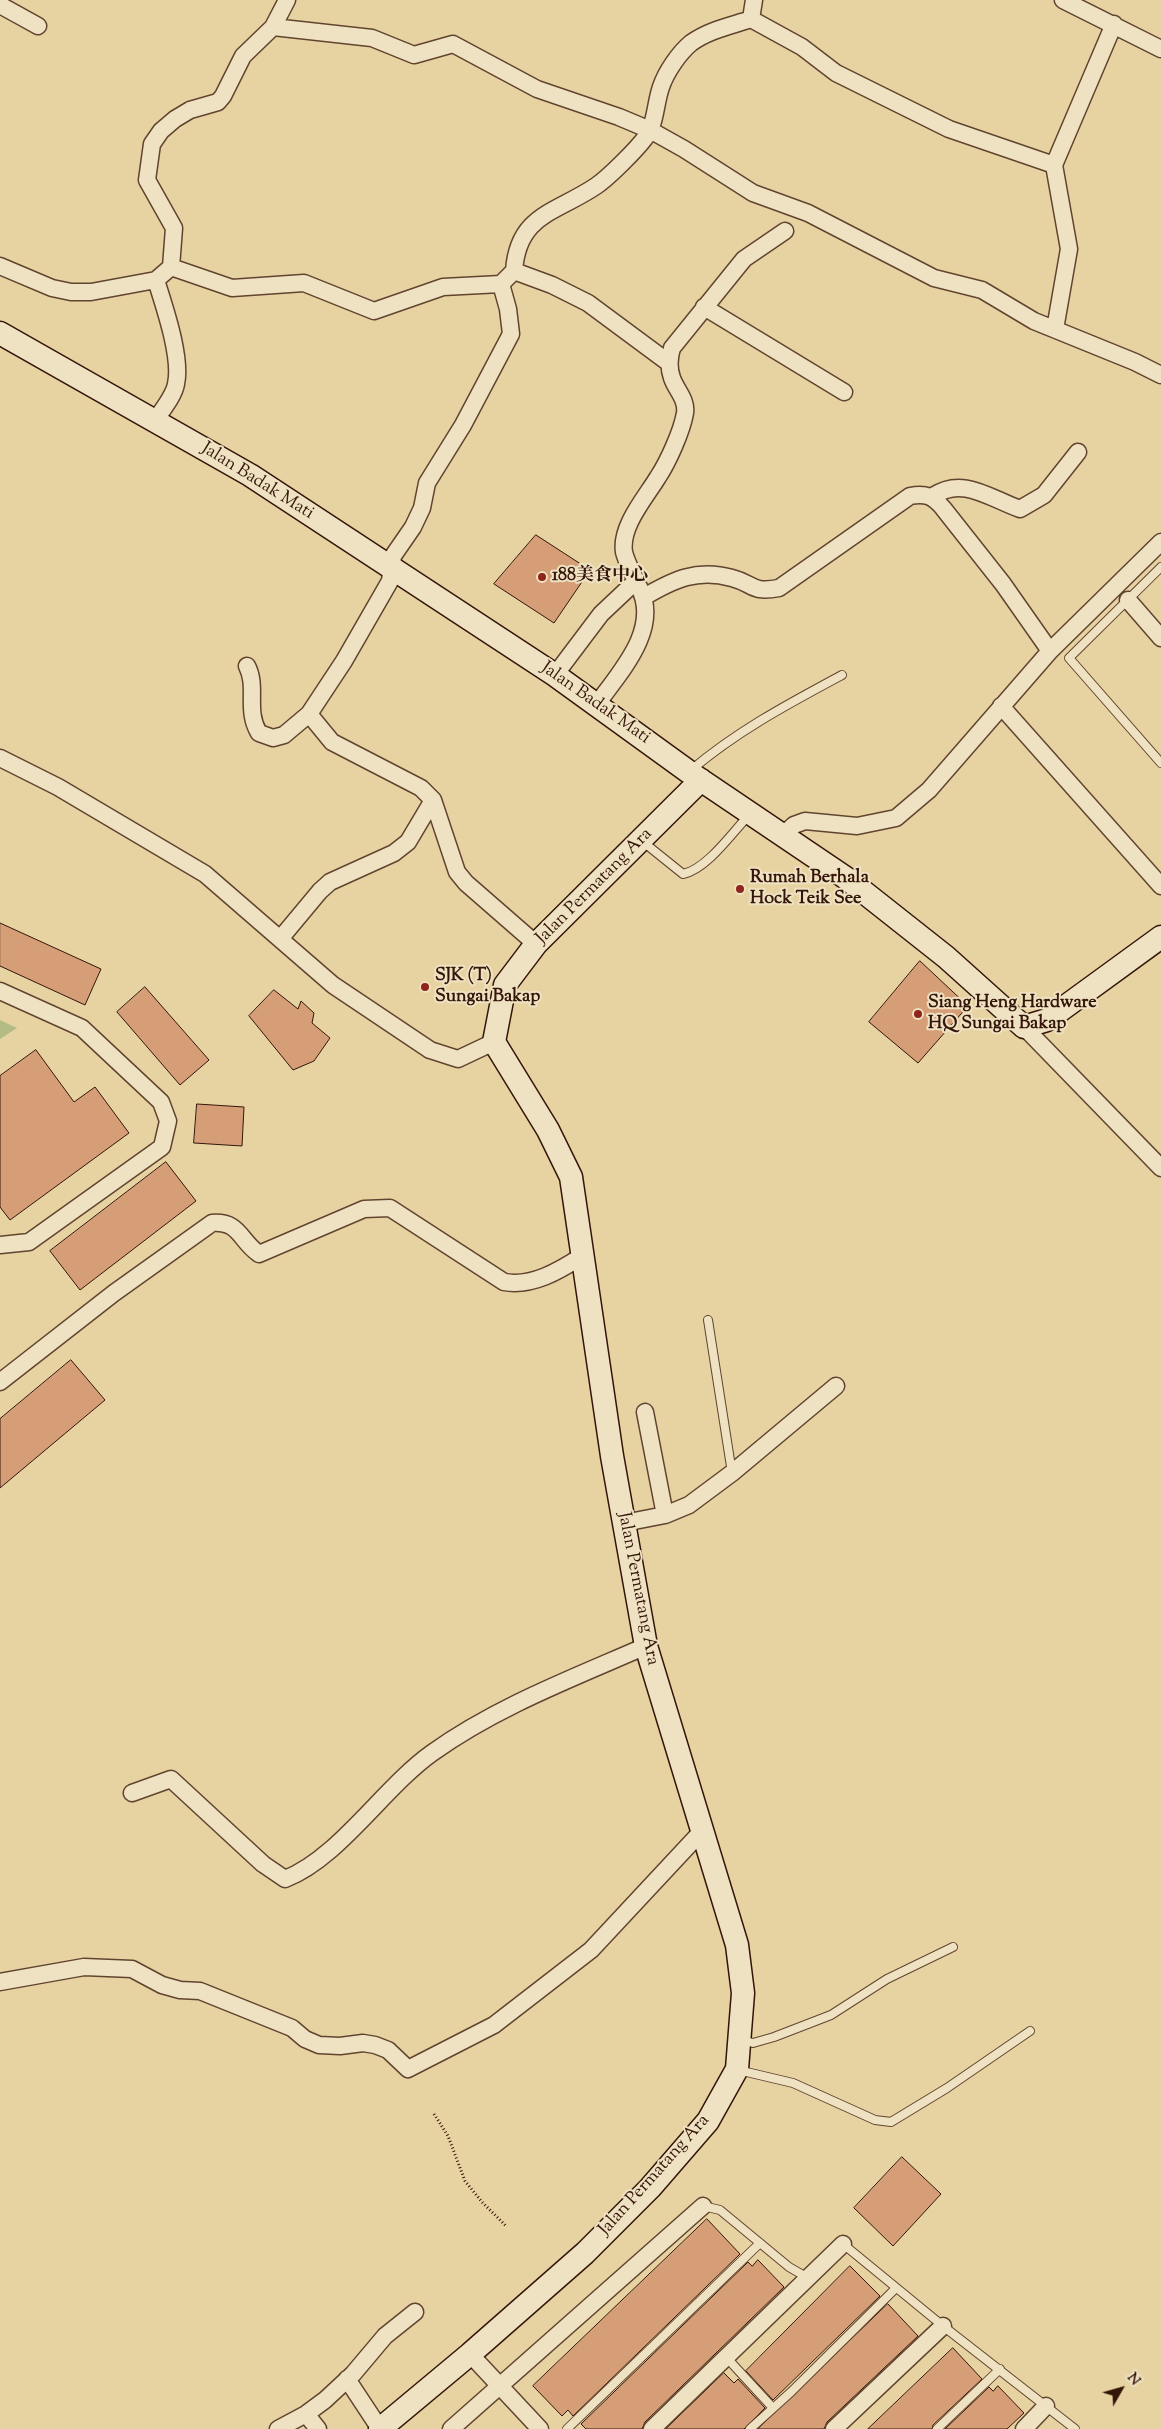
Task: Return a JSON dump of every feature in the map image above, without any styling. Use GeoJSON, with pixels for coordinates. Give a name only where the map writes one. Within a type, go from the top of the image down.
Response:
{"type":"FeatureCollection","features":[{"type":"Feature","properties":{"kind":"main road","name":"Jalan Badak Mati"},"geometry":{"type":"LineString","coordinates":[[1,335],[250,476],[555,675],[695,776],[854,884],[946,957],[1024,1027]]}},
{"type":"Feature","properties":{"kind":"main road","name":"Jalan Permatang Ara"},"geometry":{"type":"LineString","coordinates":[[380,2429],[470,2354],[585,2252],[650,2188],[708,2121],[736,2069],[743,1993],[736,1945],[646,1646],[612,1456],[571,1176],[548,1130],[494,1042],[505,986],[536,944],[642,841],[695,776]]}},
{"type":"Feature","properties":{"kind":"main road"},"geometry":{"type":"LineString","coordinates":[[1024,1027],[1047,1020],[1161,937]]}},
{"type":"Feature","properties":{"kind":"street"},"geometry":{"type":"LineString","coordinates":[[0,266],[52,288],[72,292],[91,292],[156,280],[171,267],[174,228],[147,180],[152,144],[161,131],[175,119],[190,110],[218,102],[223,96],[243,56],[273,27],[287,0]]}},
{"type":"Feature","properties":{"kind":"street"},"geometry":{"type":"LineString","coordinates":[[751,19],[754,0]]}},
{"type":"Feature","properties":{"kind":"street"},"geometry":{"type":"LineString","coordinates":[[1063,0],[1161,49]]}},
{"type":"Feature","properties":{"kind":"street"},"geometry":{"type":"LineString","coordinates":[[0,5],[38,26]]}},
{"type":"Feature","properties":{"kind":"street"},"geometry":{"type":"LineString","coordinates":[[171,267],[232,288],[304,283],[374,311],[443,287],[501,284],[514,271],[515,256],[531,224],[597,186],[645,138],[650,130],[661,87],[674,64],[690,44],[710,32],[751,19],[802,47],[836,73],[949,129],[1054,164]]}},
{"type":"Feature","properties":{"kind":"street"},"geometry":{"type":"LineString","coordinates":[[1055,329],[1070,249],[1054,164],[1114,24]]}},
{"type":"Feature","properties":{"kind":"street"},"geometry":{"type":"LineString","coordinates":[[273,27],[372,38],[414,55],[453,44],[537,89],[650,130],[684,148],[753,194],[808,213],[934,278],[982,290],[1034,322],[1135,362],[1161,375]]}},
{"type":"Feature","properties":{"kind":"street"},"geometry":{"type":"LineString","coordinates":[[597,704],[635,650],[643,630],[644,597],[624,552],[628,529],[638,505],[659,476],[672,448],[685,412],[682,396],[672,378],[668,363],[672,348],[744,259],[785,231]]}},
{"type":"Feature","properties":{"kind":"street"},"geometry":{"type":"LineString","coordinates":[[514,271],[552,285],[588,303],[668,363]]}},
{"type":"Feature","properties":{"kind":"street"},"geometry":{"type":"LineString","coordinates":[[155,422],[176,386],[178,372],[168,318],[156,280]]}},
{"type":"Feature","properties":{"kind":"street"},"geometry":{"type":"LineString","coordinates":[[247,666],[251,676],[252,719],[259,732],[273,738],[284,735],[309,714],[344,661],[390,581],[393,556],[413,527],[422,508],[427,483],[463,425],[511,334],[508,309],[501,284]]}},
{"type":"Feature","properties":{"kind":"street"},"geometry":{"type":"LineString","coordinates":[[704,307],[844,392]]}},
{"type":"Feature","properties":{"kind":"street"},"geometry":{"type":"LineString","coordinates":[[644,597],[674,580],[709,574],[733,578],[751,587],[763,590],[779,588],[910,496],[920,494],[933,496],[942,490],[958,486],[975,490],[1020,509],[1044,495],[1078,452]]}},
{"type":"Feature","properties":{"kind":"street"},"geometry":{"type":"LineString","coordinates":[[933,496],[1003,584],[1050,651]]}},
{"type":"Feature","properties":{"kind":"street"},"geometry":{"type":"LineString","coordinates":[[782,835],[794,825],[805,821],[857,826],[896,818],[928,790],[1050,651],[1161,542]]}},
{"type":"Feature","properties":{"kind":"street"},"geometry":{"type":"LineString","coordinates":[[555,675],[601,614],[636,581]]}},
{"type":"Feature","properties":{"kind":"street"},"geometry":{"type":"LineString","coordinates":[[1128,600],[1161,638]]}},
{"type":"Feature","properties":{"kind":"street"},"geometry":{"type":"LineString","coordinates":[[1001,706],[1161,886]]}},
{"type":"Feature","properties":{"kind":"street"},"geometry":{"type":"LineString","coordinates":[[309,714],[332,742],[421,788],[433,800],[457,872],[466,883],[536,944]]}},
{"type":"Feature","properties":{"kind":"street"},"geometry":{"type":"LineString","coordinates":[[0,758],[58,788],[205,874],[333,985],[430,1050],[458,1059],[494,1042]]}},
{"type":"Feature","properties":{"kind":"street"},"geometry":{"type":"LineString","coordinates":[[280,939],[320,891],[330,882],[394,853],[408,842],[433,800]]}},
{"type":"Feature","properties":{"kind":"street"},"geometry":{"type":"LineString","coordinates":[[0,991],[82,1028],[161,1102],[168,1121],[162,1147],[30,1242],[0,1245]]}},
{"type":"Feature","properties":{"kind":"street"},"geometry":{"type":"LineString","coordinates":[[1024,1027],[1161,1168]]}},
{"type":"Feature","properties":{"kind":"street"},"geometry":{"type":"LineString","coordinates":[[0,1382],[114,1293],[212,1223],[225,1222],[235,1228],[259,1254],[364,1209],[390,1208],[504,1282],[516,1284],[540,1278],[582,1256]]}},
{"type":"Feature","properties":{"kind":"street"},"geometry":{"type":"LineString","coordinates":[[624,1523],[665,1515],[689,1505],[732,1473],[836,1386]]}},
{"type":"Feature","properties":{"kind":"street"},"geometry":{"type":"LineString","coordinates":[[645,1412],[665,1515]]}},
{"type":"Feature","properties":{"kind":"street"},"geometry":{"type":"LineString","coordinates":[[132,1792],[171,1778],[263,1864],[286,1879],[302,1872],[328,1851],[400,1779],[468,1728],[646,1646]]}},
{"type":"Feature","properties":{"kind":"street"},"geometry":{"type":"LineString","coordinates":[[0,1982],[84,1967],[132,1969],[162,1985],[180,1990],[200,1991],[292,2028],[306,2039],[319,2045],[340,2046],[363,2043],[375,2045],[388,2050],[408,2069],[494,2025],[591,1950],[702,1831]]}},
{"type":"Feature","properties":{"kind":"street"},"geometry":{"type":"LineString","coordinates":[[451,2429],[703,2206]]}},
{"type":"Feature","properties":{"kind":"street"},"geometry":{"type":"LineString","coordinates":[[652,2429],[843,2244]]}},
{"type":"Feature","properties":{"kind":"street"},"geometry":{"type":"LineString","coordinates":[[278,2429],[306,2414],[348,2379],[385,2336],[415,2312]]}},
{"type":"Feature","properties":{"kind":"street"},"geometry":{"type":"LineString","coordinates":[[834,2429],[943,2326]]}},
{"type":"Feature","properties":{"kind":"street"},"geometry":{"type":"LineString","coordinates":[[470,2354],[540,2429]]}},
{"type":"Feature","properties":{"kind":"street"},"geometry":{"type":"LineString","coordinates":[[348,2379],[380,2429]]}},
{"type":"Feature","properties":{"kind":"street"},"geometry":{"type":"LineString","coordinates":[[1024,2429],[1046,2406]]}},
{"type":"Feature","properties":{"kind":"street"},"geometry":{"type":"LineString","coordinates":[[306,2414],[318,2429]]}},
{"type":"Feature","properties":{"kind":"lane"},"geometry":{"type":"LineString","coordinates":[[1161,567],[1069,658],[1161,763]]}},
{"type":"Feature","properties":{"kind":"lane"},"geometry":{"type":"LineString","coordinates":[[695,776],[717,748],[761,718],[842,676]]}},
{"type":"Feature","properties":{"kind":"lane"},"geometry":{"type":"LineString","coordinates":[[642,841],[683,874],[693,872],[706,862],[751,814]]}},
{"type":"Feature","properties":{"kind":"lane"},"geometry":{"type":"LineString","coordinates":[[708,1320],[732,1473]]}},
{"type":"Feature","properties":{"kind":"lane"},"geometry":{"type":"LineString","coordinates":[[740,2039],[753,2043],[831,2015],[887,1979],[954,1947]]}},
{"type":"Feature","properties":{"kind":"lane"},"geometry":{"type":"LineString","coordinates":[[736,2069],[793,2083],[875,2120],[891,2122],[947,2088],[1030,2031]]}},
{"type":"Feature","properties":{"kind":"lane"},"geometry":{"type":"LineString","coordinates":[[703,2206],[720,2210],[789,2267],[808,2278]]}},
{"type":"Feature","properties":{"kind":"lane"},"geometry":{"type":"LineString","coordinates":[[567,2429],[760,2243]]}},
{"type":"Feature","properties":{"kind":"lane"},"geometry":{"type":"LineString","coordinates":[[843,2244],[943,2326],[1075,2429]]}},
{"type":"Feature","properties":{"kind":"lane"},"geometry":{"type":"LineString","coordinates":[[750,2429],[896,2288]]}},
{"type":"Feature","properties":{"kind":"lane"},"geometry":{"type":"LineString","coordinates":[[726,2357],[773,2408]]}},
{"type":"Feature","properties":{"kind":"lane"},"geometry":{"type":"LineString","coordinates":[[937,2429],[1000,2370]]}},
{"type":"Feature","properties":{"kind":"path"},"geometry":{"type":"LineString","coordinates":[[434,2114],[448,2136],[465,2181],[482,2202],[507,2227]]}},
{"type":"Feature","properties":{"kind":"green space"},"geometry":{"type":"Polygon","coordinates":[[[0,1020],[17,1028],[0,1039],[0,1020]]]}},
{"type":"Feature","properties":{"kind":"building","name":"188美食中心"},"geometry":{"type":"Polygon","coordinates":[[[536,535],[590,570],[554,623],[494,584],[536,535]]]}},
{"type":"Feature","properties":{"kind":"building"},"geometry":{"type":"Polygon","coordinates":[[[0,923],[101,969],[85,1005],[0,966],[0,923]]]}},
{"type":"Feature","properties":{"kind":"building","name":"Siang Heng Hardware HQ Sungai Bakap"},"geometry":{"type":"Polygon","coordinates":[[[920,961],[968,1006],[918,1063],[869,1022],[920,961]]]}},
{"type":"Feature","properties":{"kind":"building"},"geometry":{"type":"Polygon","coordinates":[[[145,987],[209,1060],[180,1085],[117,1012],[145,987]]]}},
{"type":"Feature","properties":{"kind":"building"},"geometry":{"type":"Polygon","coordinates":[[[274,990],[298,1009],[301,1001],[314,1013],[312,1023],[330,1038],[314,1061],[293,1070],[249,1016],[274,990]]]}},
{"type":"Feature","properties":{"kind":"building"},"geometry":{"type":"Polygon","coordinates":[[[36,1050],[74,1102],[95,1087],[129,1133],[10,1220],[0,1207],[0,1076],[36,1050]]]}},
{"type":"Feature","properties":{"kind":"building"},"geometry":{"type":"Polygon","coordinates":[[[197,1104],[244,1107],[242,1146],[194,1143],[197,1104]]]}},
{"type":"Feature","properties":{"kind":"building"},"geometry":{"type":"Polygon","coordinates":[[[166,1162],[196,1201],[80,1290],[50,1251],[166,1162]]]}},
{"type":"Feature","properties":{"kind":"building"},"geometry":{"type":"Polygon","coordinates":[[[71,1360],[105,1400],[0,1488],[0,1419],[71,1360]]]}},
{"type":"Feature","properties":{"kind":"building"},"geometry":{"type":"Polygon","coordinates":[[[902,2157],[941,2194],[893,2246],[854,2208],[902,2157]]]}},
{"type":"Feature","properties":{"kind":"building"},"geometry":{"type":"Polygon","coordinates":[[[707,2219],[740,2254],[573,2416],[568,2410],[562,2416],[533,2386],[707,2219]]]}},
{"type":"Feature","properties":{"kind":"building"},"geometry":{"type":"Polygon","coordinates":[[[758,2260],[784,2287],[645,2422],[642,2429],[586,2429],[581,2424],[748,2262],[752,2266],[758,2260]]]}},
{"type":"Feature","properties":{"kind":"building"},"geometry":{"type":"Polygon","coordinates":[[[850,2266],[880,2296],[773,2400],[746,2371],[850,2266]]]}},
{"type":"Feature","properties":{"kind":"building"},"geometry":{"type":"Polygon","coordinates":[[[888,2304],[918,2336],[827,2422],[824,2429],[758,2429],[888,2304]]]}},
{"type":"Feature","properties":{"kind":"building"},"geometry":{"type":"Polygon","coordinates":[[[953,2348],[982,2379],[933,2425],[932,2429],[868,2429],[953,2348]]]}},
{"type":"Feature","properties":{"kind":"building"},"geometry":{"type":"Polygon","coordinates":[[[724,2373],[734,2383],[738,2379],[765,2408],[744,2429],[666,2429],[724,2373]]]}},
{"type":"Feature","properties":{"kind":"building"},"geometry":{"type":"Polygon","coordinates":[[[998,2386],[1024,2413],[1007,2429],[945,2429],[989,2387],[993,2391],[998,2386]]]}},
{"type":"Feature","properties":{"kind":"place","name":"188美食中心"},"geometry":{"type":"Point","coordinates":[542,577]}},
{"type":"Feature","properties":{"kind":"place","name":"Rumah Berhala Hock Teik See"},"geometry":{"type":"Point","coordinates":[740,889]}},
{"type":"Feature","properties":{"kind":"place","name":"SJK (T) Sungai Bakap"},"geometry":{"type":"Point","coordinates":[425,987]}},
{"type":"Feature","properties":{"kind":"place","name":"Siang Heng Hardware HQ Sungai Bakap"},"geometry":{"type":"Point","coordinates":[918,1014]}}]}
